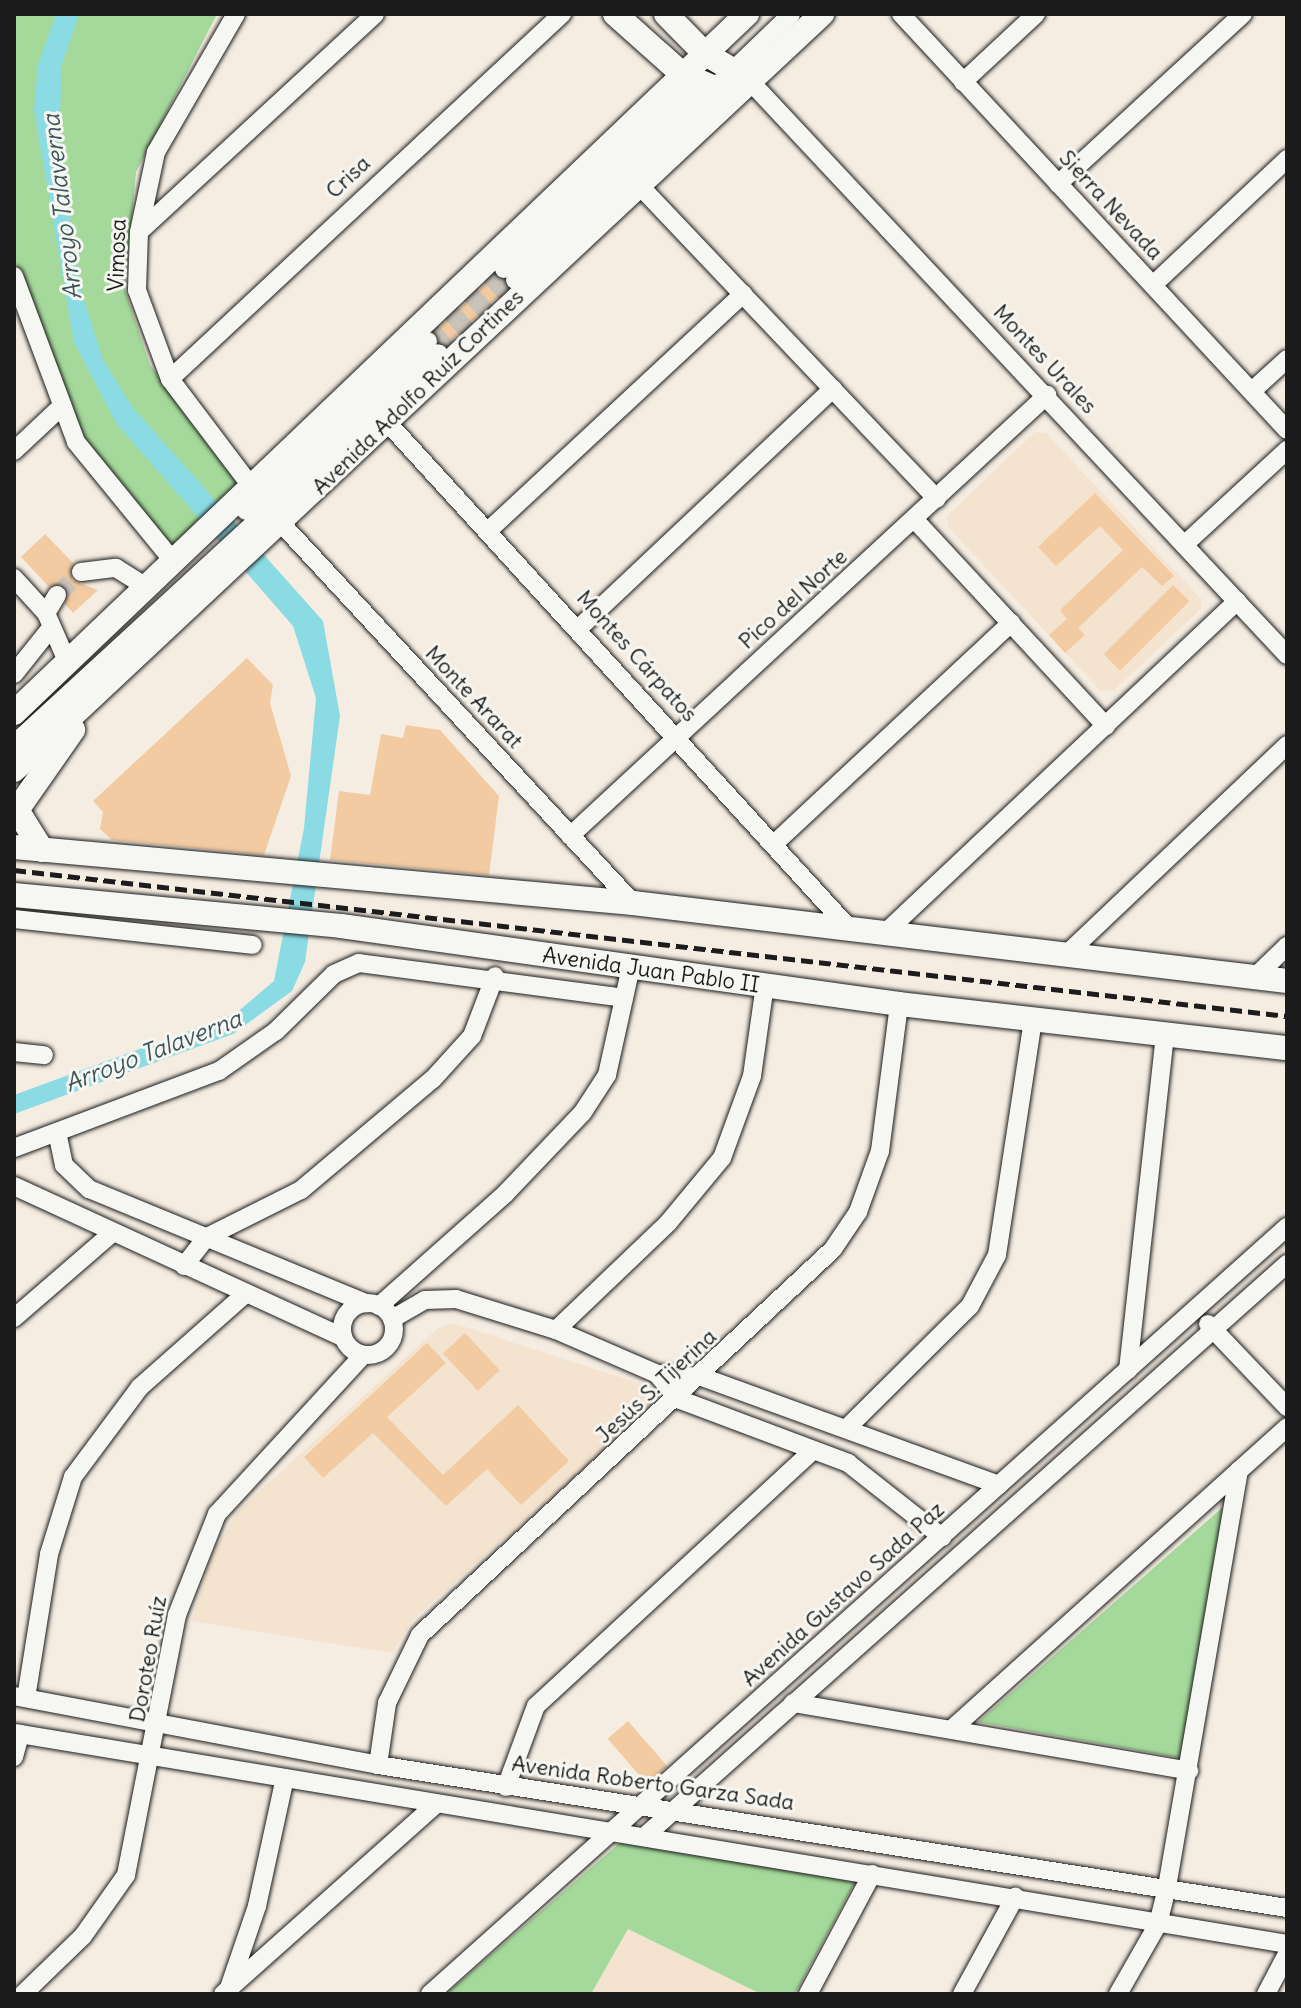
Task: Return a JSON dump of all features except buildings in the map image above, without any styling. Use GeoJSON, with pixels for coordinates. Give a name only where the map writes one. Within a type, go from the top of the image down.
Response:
{"type":"FeatureCollection","features":[{"type":"Feature","properties":{"kind":"main road"},"geometry":{"type":"LineString","coordinates":[[615,14],[717,76]]}},
{"type":"Feature","properties":{"kind":"main road"},"geometry":{"type":"LineString","coordinates":[[666,14],[717,76]]}},
{"type":"Feature","properties":{"kind":"main road","name":"Avenida Adolfo Ruíz Cortines"},"geometry":{"type":"LineString","coordinates":[[14,770],[638,184],[717,76],[747,14]]}},
{"type":"Feature","properties":{"kind":"main road","name":"Avenida Adolfo Ruíz Cortines"},"geometry":{"type":"LineString","coordinates":[[14,713],[251,486],[717,76],[822,14]]}},
{"type":"Feature","properties":{"kind":"main road"},"geometry":{"type":"LineString","coordinates":[[42,850],[17,810],[25,792],[127,663]]}},
{"type":"Feature","properties":{"kind":"main road"},"geometry":{"type":"LineString","coordinates":[[14,847],[633,903],[1070,951],[1287,981]]}},
{"type":"Feature","properties":{"kind":"main road","name":"Avenida Juan Pablo II"},"geometry":{"type":"LineString","coordinates":[[14,895],[341,926],[899,1004],[1287,1048]]}},
{"type":"Feature","properties":{"kind":"street","name":"Vimosa"},"geometry":{"type":"LineString","coordinates":[[236,14],[156,152],[139,232],[141,309],[170,379],[251,486]]}},
{"type":"Feature","properties":{"kind":"street"},"geometry":{"type":"LineString","coordinates":[[139,232],[375,14]]}},
{"type":"Feature","properties":{"kind":"street","name":"Crisa"},"geometry":{"type":"LineString","coordinates":[[170,379],[562,14]]}},
{"type":"Feature","properties":{"kind":"street"},"geometry":{"type":"LineString","coordinates":[[510,274],[717,76],[775,14]]}},
{"type":"Feature","properties":{"kind":"street"},"geometry":{"type":"LineString","coordinates":[[717,76],[791,14]]}},
{"type":"Feature","properties":{"kind":"street","name":"Sierra Nevada"},"geometry":{"type":"LineString","coordinates":[[901,14],[1287,430]]}},
{"type":"Feature","properties":{"kind":"street"},"geometry":{"type":"LineString","coordinates":[[963,82],[1036,14]]}},
{"type":"Feature","properties":{"kind":"street"},"geometry":{"type":"LineString","coordinates":[[1058,184],[1243,14]]}},
{"type":"Feature","properties":{"kind":"street","name":"Montes Urales"},"geometry":{"type":"LineString","coordinates":[[717,76],[765,98],[1047,395],[1287,655]]}},
{"type":"Feature","properties":{"kind":"street"},"geometry":{"type":"LineString","coordinates":[[1153,285],[1287,159]]}},
{"type":"Feature","properties":{"kind":"street"},"geometry":{"type":"LineString","coordinates":[[638,184],[937,499]]}},
{"type":"Feature","properties":{"kind":"street"},"geometry":{"type":"LineString","coordinates":[[15,282],[62,406],[90,464],[173,561]]}},
{"type":"Feature","properties":{"kind":"street"},"geometry":{"type":"LineString","coordinates":[[489,530],[743,294]]}},
{"type":"Feature","properties":{"kind":"street"},"geometry":{"type":"LineString","coordinates":[[14,728],[434,347],[14,744]]}},
{"type":"Feature","properties":{"kind":"street"},"geometry":{"type":"LineString","coordinates":[[1252,391],[1287,359]]}},
{"type":"Feature","properties":{"kind":"street"},"geometry":{"type":"LineString","coordinates":[[579,628],[833,389]]}},
{"type":"Feature","properties":{"kind":"street","name":"Pico del Norte"},"geometry":{"type":"LineString","coordinates":[[570,836],[1047,395]]}},
{"type":"Feature","properties":{"kind":"street"},"geometry":{"type":"LineString","coordinates":[[14,451],[62,406]]}},
{"type":"Feature","properties":{"kind":"street","name":"Montes Cárpatos"},"geometry":{"type":"LineString","coordinates":[[387,422],[579,628],[848,927]]}},
{"type":"Feature","properties":{"kind":"street"},"geometry":{"type":"LineString","coordinates":[[1184,545],[1287,450]]}},
{"type":"Feature","properties":{"kind":"street"},"geometry":{"type":"LineString","coordinates":[[915,520],[1106,726]]}},
{"type":"Feature","properties":{"kind":"street","name":"Monte Ararat"},"geometry":{"type":"LineString","coordinates":[[280,522],[633,903]]}},
{"type":"Feature","properties":{"kind":"street"},"geometry":{"type":"LineString","coordinates":[[81,572],[116,568],[146,587]]}},
{"type":"Feature","properties":{"kind":"street"},"geometry":{"type":"LineString","coordinates":[[14,578],[48,621],[67,661]]}},
{"type":"Feature","properties":{"kind":"street"},"geometry":{"type":"LineString","coordinates":[[34,694],[14,674],[48,621],[57,595]]}},
{"type":"Feature","properties":{"kind":"street"},"geometry":{"type":"LineString","coordinates":[[885,933],[1237,601]]}},
{"type":"Feature","properties":{"kind":"street"},"geometry":{"type":"LineString","coordinates":[[775,843],[1011,623]]}},
{"type":"Feature","properties":{"kind":"street"},"geometry":{"type":"LineString","coordinates":[[1070,951],[1287,745]]}},
{"type":"Feature","properties":{"kind":"street"},"geometry":{"type":"LineString","coordinates":[[14,919],[253,945]]}},
{"type":"Feature","properties":{"kind":"street"},"geometry":{"type":"LineString","coordinates":[[1255,977],[1287,946]]}},
{"type":"Feature","properties":{"kind":"street"},"geometry":{"type":"LineString","coordinates":[[14,1148],[227,1067],[346,967],[394,964],[495,976],[624,998]]}},
{"type":"Feature","properties":{"kind":"street"},"geometry":{"type":"LineString","coordinates":[[379,1309],[505,1194],[583,1112],[607,1075],[631,967]]}},
{"type":"Feature","properties":{"kind":"street"},"geometry":{"type":"LineString","coordinates":[[184,1266],[207,1237],[301,1190],[433,1079],[472,1036],[495,976]]}},
{"type":"Feature","properties":{"kind":"street"},"geometry":{"type":"LineString","coordinates":[[556,1330],[668,1223],[722,1158],[752,1076],[765,985]]}},
{"type":"Feature","properties":{"kind":"street","name":"Jesús S. Tijerina"},"geometry":{"type":"LineString","coordinates":[[378,1765],[387,1703],[420,1635],[808,1277],[858,1212],[880,1151],[899,1004]]}},
{"type":"Feature","properties":{"kind":"street"},"geometry":{"type":"LineString","coordinates":[[848,1427],[970,1306],[997,1255],[1033,1020]]}},
{"type":"Feature","properties":{"kind":"street"},"geometry":{"type":"LineString","coordinates":[[1128,1370],[1165,1035]]}},
{"type":"Feature","properties":{"kind":"street"},"geometry":{"type":"LineString","coordinates":[[14,1052],[44,1055]]}},
{"type":"Feature","properties":{"kind":"street"},"geometry":{"type":"LineString","coordinates":[[57,1132],[64,1165],[89,1189],[316,1286],[379,1309]]}},
{"type":"Feature","properties":{"kind":"street"},"geometry":{"type":"LineString","coordinates":[[14,1186],[111,1234],[343,1337],[363,1355]]}},
{"type":"Feature","properties":{"kind":"street","name":"Avenida Gustavo Sada Paz"},"geometry":{"type":"LineString","coordinates":[[430,1994],[608,1833],[646,1804],[1287,1227]]}},
{"type":"Feature","properties":{"kind":"street"},"geometry":{"type":"LineString","coordinates":[[14,1318],[111,1234]]}},
{"type":"Feature","properties":{"kind":"street"},"geometry":{"type":"LineString","coordinates":[[644,1837],[1287,1264]]}},
{"type":"Feature","properties":{"kind":"street"},"geometry":{"type":"LineString","coordinates":[[300,1318],[316,1286]]}},
{"type":"Feature","properties":{"kind":"street"},"geometry":{"type":"LineString","coordinates":[[20,1697],[49,1554],[73,1477],[140,1387],[244,1295]]}},
{"type":"Feature","properties":{"kind":"street"},"geometry":{"type":"LineString","coordinates":[[343,1337],[349,1311],[425,1300],[456,1299],[556,1330],[657,1374],[702,1377],[848,1427],[999,1485]]}},
{"type":"Feature","properties":{"kind":"street","name":"Doroteo Ruíz"},"geometry":{"type":"LineString","coordinates":[[23,1994],[83,1936],[126,1875],[154,1759],[177,1615],[217,1514],[363,1355],[384,1349],[379,1309]]}},
{"type":"Feature","properties":{"kind":"street"},"geometry":{"type":"LineString","coordinates":[[1195,1310],[1287,1407]]}},
{"type":"Feature","properties":{"kind":"street"},"geometry":{"type":"LineString","coordinates":[[657,1374],[678,1399],[813,1450],[875,1478],[942,1537]]}},
{"type":"Feature","properties":{"kind":"street"},"geometry":{"type":"LineString","coordinates":[[952,1729],[1287,1427]]}},
{"type":"Feature","properties":{"kind":"street"},"geometry":{"type":"LineString","coordinates":[[506,1787],[536,1706],[813,1450]]}},
{"type":"Feature","properties":{"kind":"street"},"geometry":{"type":"LineString","coordinates":[[1118,1994],[1158,1924],[1167,1887],[1239,1470]]}},
{"type":"Feature","properties":{"kind":"street","name":"Avenida Roberto Garza Sada"},"geometry":{"type":"LineString","coordinates":[[20,1697],[160,1726],[506,1787],[676,1807],[1287,1908]]}},
{"type":"Feature","properties":{"kind":"street"},"geometry":{"type":"LineString","coordinates":[[793,1703],[1189,1771]]}},
{"type":"Feature","properties":{"kind":"street"},"geometry":{"type":"LineString","coordinates":[[14,1757],[17,1733],[154,1759],[1015,1897],[1287,1944]]}},
{"type":"Feature","properties":{"kind":"street"},"geometry":{"type":"LineString","coordinates":[[226,1992],[257,1906],[285,1778]]}},
{"type":"Feature","properties":{"kind":"street"},"geometry":{"type":"LineString","coordinates":[[226,1992],[435,1805]]}},
{"type":"Feature","properties":{"kind":"street"},"geometry":{"type":"LineString","coordinates":[[808,1994],[872,1874]]}},
{"type":"Feature","properties":{"kind":"street"},"geometry":{"type":"LineString","coordinates":[[962,1994],[1015,1897]]}},
{"type":"Feature","properties":{"kind":"street"},"geometry":{"type":"LineString","coordinates":[[1266,1994],[1287,1954]]}},
{"type":"Feature","properties":{"kind":"shaded area"},"geometry":{"type":"Polygon","coordinates":[[[1035,432],[1046,433],[1201,599],[1201,609],[1114,690],[1101,691],[949,528],[947,516],[1035,432]]]}},
{"type":"Feature","properties":{"kind":"shaded area"},"geometry":{"type":"Polygon","coordinates":[[[453,1323],[656,1389],[654,1406],[413,1619],[392,1653],[192,1621],[211,1556],[238,1511],[438,1328],[453,1323]]]}},
{"type":"Feature","properties":{"kind":"shaded area"},"geometry":{"type":"Polygon","coordinates":[[[628,1929],[761,1994],[591,1994],[628,1929]]]}},
{"type":"Feature","properties":{"kind":"green space"},"geometry":{"type":"Polygon","coordinates":[[[14,14],[217,14],[136,172],[125,290],[150,365],[242,481],[169,550],[93,462],[22,284],[14,256],[14,14]]]}},
{"type":"Feature","properties":{"kind":"green space"},"geometry":{"type":"Polygon","coordinates":[[[1223,1507],[1181,1758],[978,1722],[1223,1507]]]}},
{"type":"Feature","properties":{"kind":"green space"},"geometry":{"type":"Polygon","coordinates":[[[623,1840],[855,1882],[795,1994],[761,1994],[628,1929],[591,1994],[446,1994],[623,1840]]]}},
{"type":"Feature","properties":{"kind":"water","name":"Arroyo Talaverna"},"geometry":{"type":"Polygon","coordinates":[[[56,14],[79,14],[62,64],[59,137],[79,285],[103,360],[133,408],[323,621],[340,716],[305,962],[292,991],[233,1034],[14,1114],[14,1095],[235,1014],[274,981],[304,828],[316,698],[293,626],[116,423],[74,342],[34,110],[38,65],[56,14]]]}},
{"type":"Feature","properties":{"kind":"tunnel"},"geometry":{"type":"LineString","coordinates":[[428,341],[504,269]]}},
{"type":"Feature","properties":{"kind":"tunnel"},"geometry":{"type":"LineString","coordinates":[[439,353],[515,280]]}},
{"type":"Feature","properties":{"kind":"tunnel"},"geometry":{"type":"LineString","coordinates":[[57,595],[81,572]]}},
{"type":"Feature","properties":{"kind":"railway"},"geometry":{"type":"LineString","coordinates":[[14,870],[1287,1016]]}}]}
